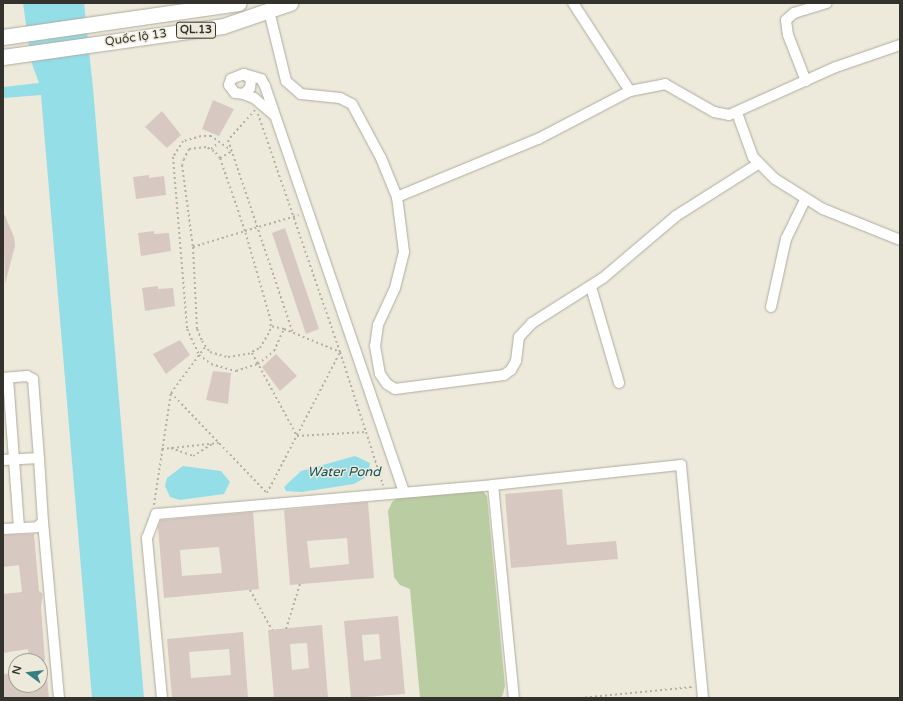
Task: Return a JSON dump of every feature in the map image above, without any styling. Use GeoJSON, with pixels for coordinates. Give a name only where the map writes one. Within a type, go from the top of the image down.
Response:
{"type":"FeatureCollection","features":[{"type":"Feature","properties":{"kind":"highway","name":"Quốc lộ 13"},"geometry":{"type":"LineString","coordinates":[[9,36],[239,3]]}},
{"type":"Feature","properties":{"kind":"highway","name":"Quốc lộ 13"},"geometry":{"type":"LineString","coordinates":[[3,57],[223,26],[290,3]]}},
{"type":"Feature","properties":{"kind":"street"},"geometry":{"type":"LineString","coordinates":[[573,3],[630,91]]}},
{"type":"Feature","properties":{"kind":"street"},"geometry":{"type":"LineString","coordinates":[[806,81],[788,35],[786,20],[794,13],[826,3]]}},
{"type":"Feature","properties":{"kind":"street"},"geometry":{"type":"LineString","coordinates":[[269,11],[286,82],[300,94],[340,98],[352,104],[381,158],[398,197],[404,252],[395,288],[378,325],[375,346],[380,374],[387,384],[395,389],[504,375],[512,370],[516,360],[519,337],[524,330],[591,287],[676,216],[758,164]]}},
{"type":"Feature","properties":{"kind":"street"},"geometry":{"type":"LineString","coordinates":[[398,197],[538,139],[630,91],[665,84],[720,115],[737,113],[806,81],[900,45]]}},
{"type":"Feature","properties":{"kind":"street"},"geometry":{"type":"LineString","coordinates":[[244,74],[251,80],[250,88],[244,94]]}},
{"type":"Feature","properties":{"kind":"street"},"geometry":{"type":"LineString","coordinates":[[276,118],[244,94],[235,93],[229,85],[231,79],[244,74],[261,79],[276,118],[404,492]]}},
{"type":"Feature","properties":{"kind":"street"},"geometry":{"type":"LineString","coordinates":[[737,113],[753,156],[758,164],[805,200],[900,240]]}},
{"type":"Feature","properties":{"kind":"street"},"geometry":{"type":"LineString","coordinates":[[771,307],[784,246],[805,200]]}},
{"type":"Feature","properties":{"kind":"street"},"geometry":{"type":"LineString","coordinates":[[591,287],[619,383]]}},
{"type":"Feature","properties":{"kind":"street"},"geometry":{"type":"LineString","coordinates":[[19,527],[15,460],[6,378],[27,376],[33,379],[43,522],[59,698]]}},
{"type":"Feature","properties":{"kind":"street"},"geometry":{"type":"LineString","coordinates":[[3,460],[39,458]]}},
{"type":"Feature","properties":{"kind":"street"},"geometry":{"type":"LineString","coordinates":[[162,698],[147,538],[156,514],[493,485],[680,465],[703,698]]}},
{"type":"Feature","properties":{"kind":"street"},"geometry":{"type":"LineString","coordinates":[[493,485],[514,698]]}},
{"type":"Feature","properties":{"kind":"street"},"geometry":{"type":"LineString","coordinates":[[3,529],[37,527],[43,522]]}},
{"type":"Feature","properties":{"kind":"path"},"geometry":{"type":"LineString","coordinates":[[258,106],[228,140],[293,333]]}},
{"type":"Feature","properties":{"kind":"path"},"geometry":{"type":"LineString","coordinates":[[258,106],[293,217],[340,352],[386,494]]}},
{"type":"Feature","properties":{"kind":"path"},"geometry":{"type":"LineString","coordinates":[[232,151],[211,136],[201,136],[182,142],[173,157],[172,166],[187,329],[199,355],[210,364],[236,371],[258,364],[274,350],[284,329]]}},
{"type":"Feature","properties":{"kind":"path"},"geometry":{"type":"LineString","coordinates":[[211,149],[220,141]]}},
{"type":"Feature","properties":{"kind":"path"},"geometry":{"type":"LineString","coordinates":[[206,147],[211,149],[220,158],[245,231],[270,326],[260,348],[252,352],[228,357],[210,352],[197,329],[193,247],[182,166],[189,149],[206,147]]}},
{"type":"Feature","properties":{"kind":"path"},"geometry":{"type":"LineString","coordinates":[[220,158],[232,151]]}},
{"type":"Feature","properties":{"kind":"path"},"geometry":{"type":"LineString","coordinates":[[193,247],[308,212]]}},
{"type":"Feature","properties":{"kind":"path"},"geometry":{"type":"LineString","coordinates":[[270,326],[284,329],[340,352]]}},
{"type":"Feature","properties":{"kind":"path"},"geometry":{"type":"LineString","coordinates":[[156,514],[154,504],[171,393],[206,346]]}},
{"type":"Feature","properties":{"kind":"path"},"geometry":{"type":"LineString","coordinates":[[252,352],[297,436]]}},
{"type":"Feature","properties":{"kind":"path"},"geometry":{"type":"LineString","coordinates":[[171,393],[267,493],[340,352]]}},
{"type":"Feature","properties":{"kind":"path"},"geometry":{"type":"LineString","coordinates":[[297,436],[366,432]]}},
{"type":"Feature","properties":{"kind":"path"},"geometry":{"type":"LineString","coordinates":[[162,449],[219,443]]}},
{"type":"Feature","properties":{"kind":"path"},"geometry":{"type":"LineString","coordinates":[[170,448],[193,456],[213,444]]}},
{"type":"Feature","properties":{"kind":"path"},"geometry":{"type":"LineString","coordinates":[[286,629],[300,584]]}},
{"type":"Feature","properties":{"kind":"path"},"geometry":{"type":"LineString","coordinates":[[250,590],[272,630]]}},
{"type":"Feature","properties":{"kind":"path"},"geometry":{"type":"LineString","coordinates":[[580,698],[702,686]]}},
{"type":"Feature","properties":{"kind":"green space"},"geometry":{"type":"Polygon","coordinates":[[[483,491],[487,496],[505,686],[503,694],[501,698],[420,698],[410,589],[400,585],[394,577],[388,511],[392,502],[399,497],[483,491]]]}},
{"type":"Feature","properties":{"kind":"water"},"geometry":{"type":"Polygon","coordinates":[[[23,3],[84,3],[93,88],[144,698],[92,698],[41,95],[3,98],[3,87],[39,83],[31,61],[23,3]]]}},
{"type":"Feature","properties":{"kind":"water","name":"Water Pond"},"geometry":{"type":"Polygon","coordinates":[[[355,456],[370,463],[368,476],[354,484],[302,492],[286,491],[284,487],[301,471],[355,456]]]}},
{"type":"Feature","properties":{"kind":"water"},"geometry":{"type":"Polygon","coordinates":[[[183,466],[221,471],[230,482],[224,494],[180,500],[170,497],[165,486],[167,478],[183,466]]]}},
{"type":"Feature","properties":{"kind":"building"},"geometry":{"type":"Polygon","coordinates":[[[213,100],[234,109],[219,136],[202,129],[213,100]]]}},
{"type":"Feature","properties":{"kind":"building"},"geometry":{"type":"Polygon","coordinates":[[[162,111],[181,135],[167,148],[145,127],[162,111]]]}},
{"type":"Feature","properties":{"kind":"building"},"geometry":{"type":"Polygon","coordinates":[[[149,175],[149,178],[164,176],[166,195],[136,199],[133,177],[149,175]]]}},
{"type":"Feature","properties":{"kind":"building"},"geometry":{"type":"Polygon","coordinates":[[[3,211],[14,237],[15,246],[5,284],[3,211]]]}},
{"type":"Feature","properties":{"kind":"building"},"geometry":{"type":"Polygon","coordinates":[[[285,228],[319,329],[306,334],[272,233],[285,228]]]}},
{"type":"Feature","properties":{"kind":"building"},"geometry":{"type":"Polygon","coordinates":[[[154,231],[154,234],[169,233],[171,251],[141,256],[138,233],[154,231]]]}},
{"type":"Feature","properties":{"kind":"building"},"geometry":{"type":"Polygon","coordinates":[[[158,286],[158,289],[173,288],[175,306],[145,311],[142,288],[158,286]]]}},
{"type":"Feature","properties":{"kind":"building"},"geometry":{"type":"Polygon","coordinates":[[[180,340],[190,355],[166,374],[153,354],[180,340]]]}},
{"type":"Feature","properties":{"kind":"building"},"geometry":{"type":"Polygon","coordinates":[[[276,354],[297,376],[280,391],[262,367],[276,354]]]}},
{"type":"Feature","properties":{"kind":"building"},"geometry":{"type":"Polygon","coordinates":[[[213,371],[231,373],[228,404],[206,400],[213,371]]]}},
{"type":"Feature","properties":{"kind":"building"},"geometry":{"type":"Polygon","coordinates":[[[562,489],[567,545],[616,541],[618,559],[511,568],[505,494],[562,489]]]}},
{"type":"Feature","properties":{"kind":"building"},"geometry":{"type":"Polygon","coordinates":[[[368,502],[374,578],[290,585],[284,510],[368,502]],[[347,538],[307,541],[310,568],[349,564],[347,538]]]}},
{"type":"Feature","properties":{"kind":"building"},"geometry":{"type":"Polygon","coordinates":[[[253,512],[259,589],[164,598],[158,527],[161,520],[253,512]],[[219,547],[180,550],[182,576],[222,573],[219,547]]]}},
{"type":"Feature","properties":{"kind":"building"},"geometry":{"type":"Polygon","coordinates":[[[34,534],[39,591],[43,594],[41,607],[44,653],[28,653],[28,649],[3,653],[3,594],[22,592],[19,565],[3,567],[3,535],[34,534]]]}},
{"type":"Feature","properties":{"kind":"building"},"geometry":{"type":"Polygon","coordinates":[[[398,616],[405,694],[351,698],[344,621],[398,616]],[[379,634],[362,635],[364,661],[381,659],[379,634]]]}},
{"type":"Feature","properties":{"kind":"building"},"geometry":{"type":"Polygon","coordinates":[[[322,625],[328,698],[274,698],[268,630],[322,625]],[[307,643],[290,644],[292,670],[309,668],[307,643]]]}},
{"type":"Feature","properties":{"kind":"building"},"geometry":{"type":"Polygon","coordinates":[[[243,632],[248,698],[172,698],[167,639],[243,632]],[[229,649],[189,652],[191,678],[231,675],[229,649]]]}},
{"type":"Feature","properties":{"kind":"building"},"geometry":{"type":"Polygon","coordinates":[[[3,674],[8,674],[8,693],[48,693],[48,688],[49,698],[3,698],[3,674]]]}}]}
